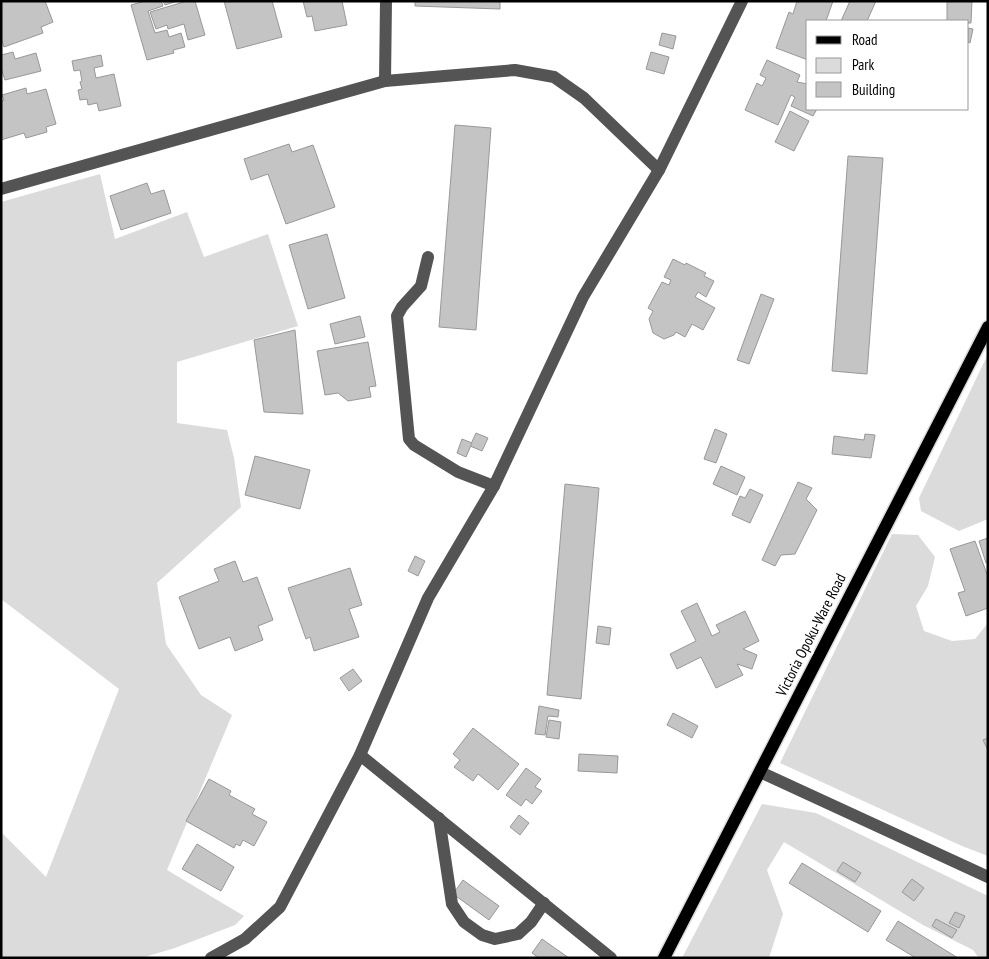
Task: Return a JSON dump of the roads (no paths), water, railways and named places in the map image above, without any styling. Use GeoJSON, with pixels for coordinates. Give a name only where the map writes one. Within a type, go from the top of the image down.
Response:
{"type":"FeatureCollection","features":[{"type":"Feature","properties":{"kind":"main road","name":"Victoria Opoku-Ware Road"},"geometry":{"type":"LineString","coordinates":[[664,958],[988,327]]}},
{"type":"Feature","properties":{"kind":"street"},"geometry":{"type":"LineString","coordinates":[[385,81],[386,1]]}},
{"type":"Feature","properties":{"kind":"street"},"geometry":{"type":"LineString","coordinates":[[211,958],[245,938],[280,907],[360,755],[428,598],[494,486],[583,297],[659,170],[742,1]]}},
{"type":"Feature","properties":{"kind":"street"},"geometry":{"type":"LineString","coordinates":[[1,190],[385,81],[515,70],[554,77],[584,98],[659,170]]}},
{"type":"Feature","properties":{"kind":"street"},"geometry":{"type":"LineString","coordinates":[[428,257],[421,286],[402,307],[397,316],[409,439],[414,445],[458,472],[494,486]]}},
{"type":"Feature","properties":{"kind":"street"},"geometry":{"type":"LineString","coordinates":[[360,755],[611,958]]}},
{"type":"Feature","properties":{"kind":"street"},"geometry":{"type":"LineString","coordinates":[[760,772],[988,877]]}},
{"type":"Feature","properties":{"kind":"street"},"geometry":{"type":"LineString","coordinates":[[439,818],[452,904],[464,922],[482,935],[495,939],[518,934],[531,922],[544,903]]}}]}
